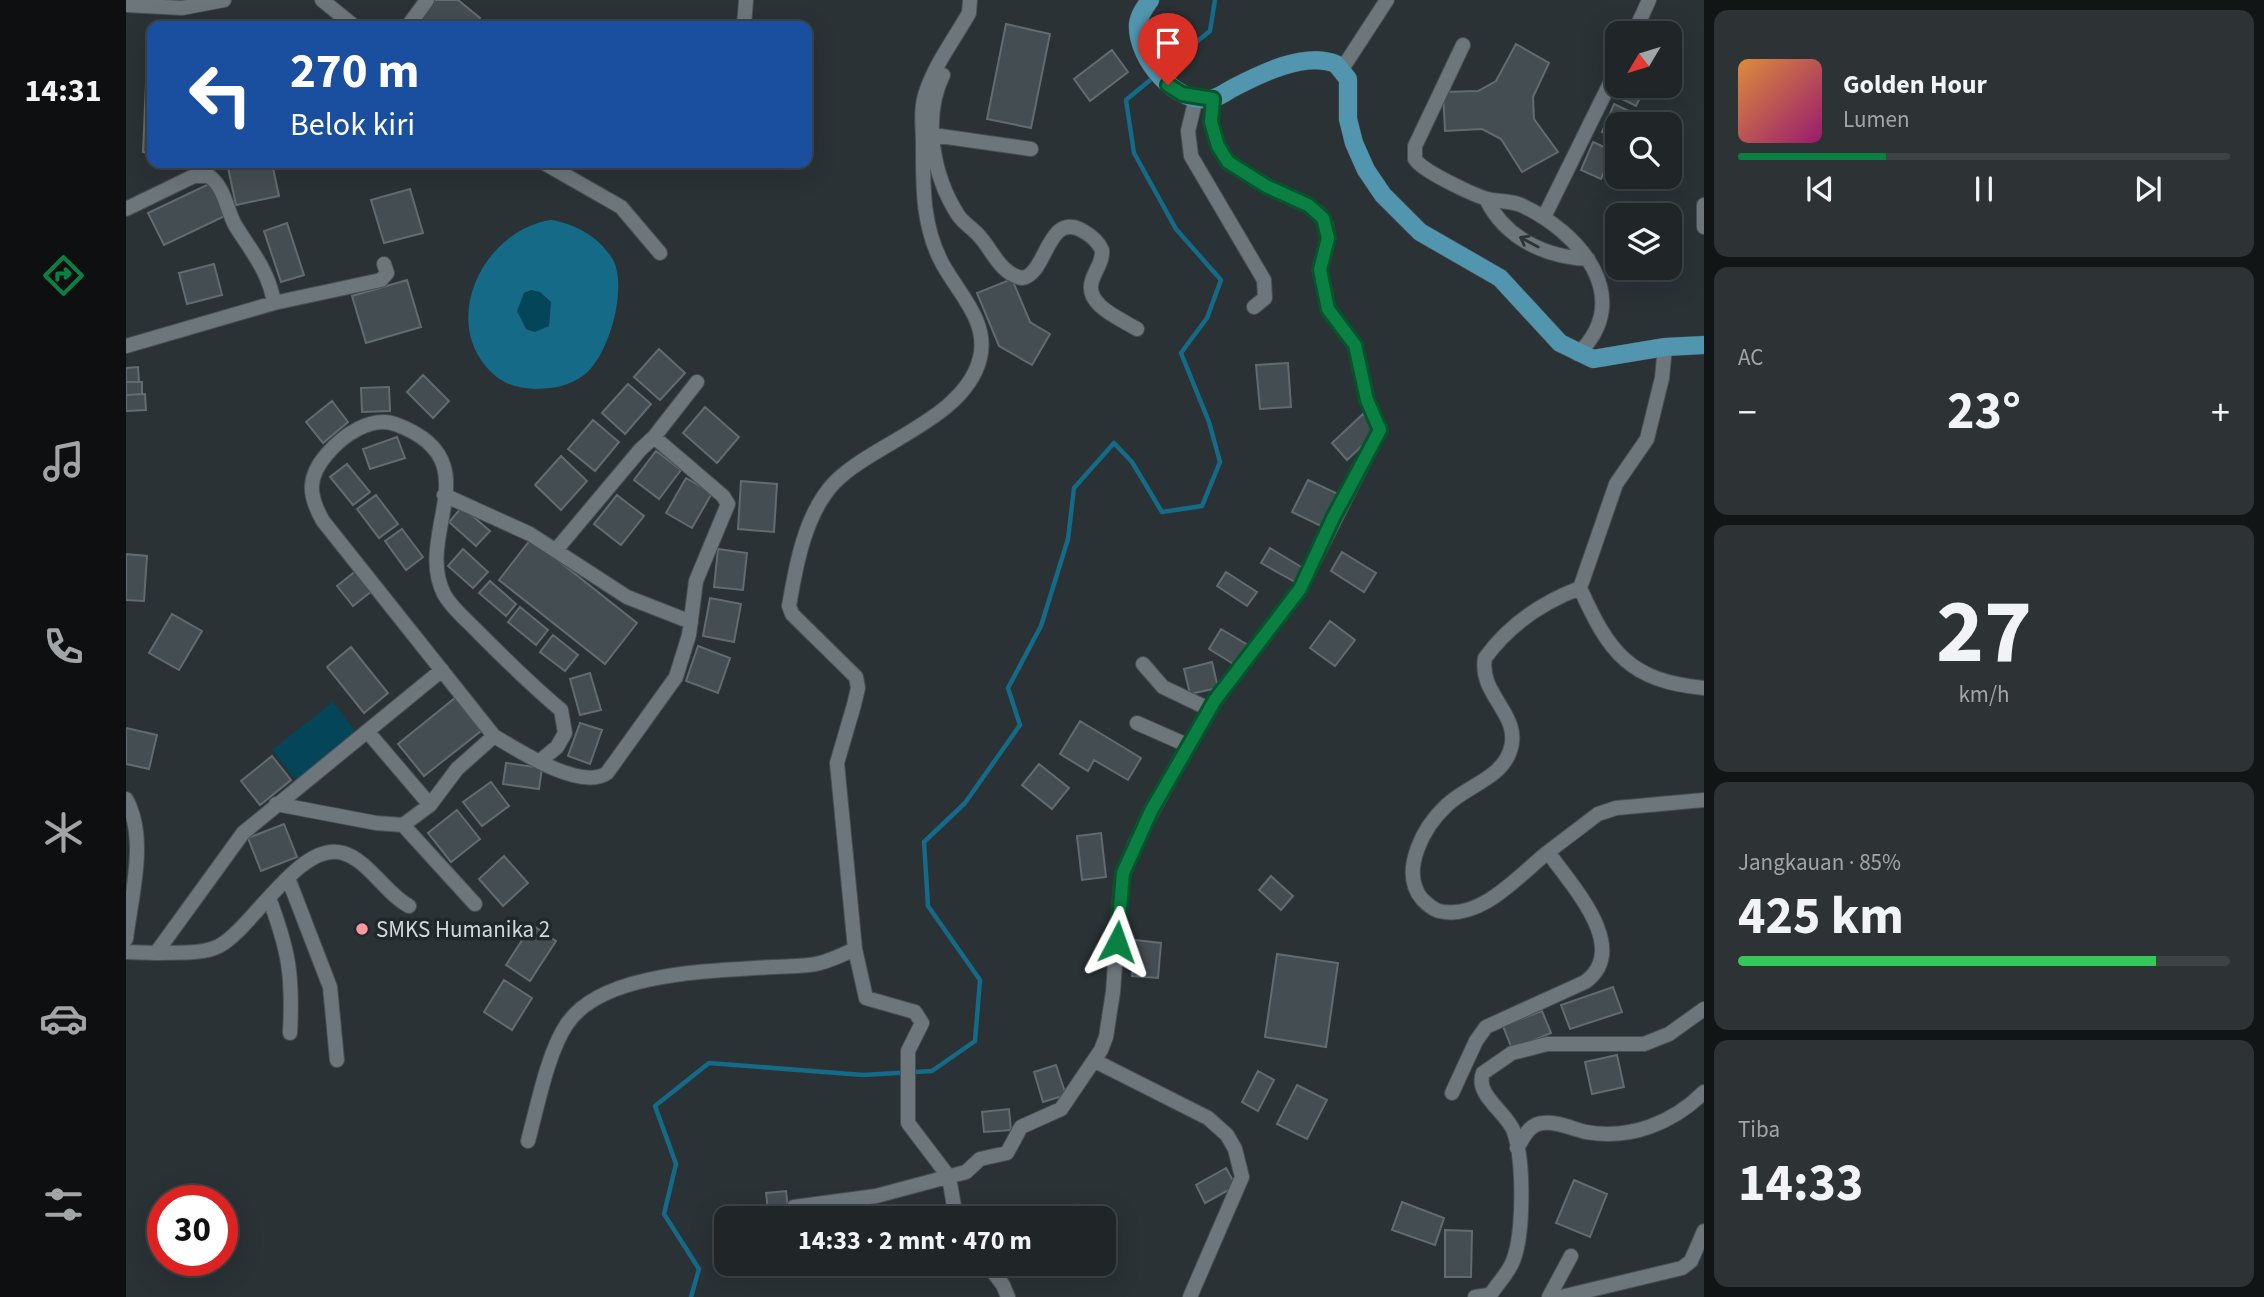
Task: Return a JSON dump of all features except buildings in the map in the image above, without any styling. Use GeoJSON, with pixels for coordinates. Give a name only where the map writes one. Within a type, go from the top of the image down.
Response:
{"type":"FeatureCollection","features":[{"type":"Feature","properties":{"kind":"main road"},"geometry":{"type":"LineString","coordinates":[[1150,0],[1138,24],[1146,54],[1175,91],[1205,98],[1279,68],[1322,61],[1333,62],[1342,69],[1348,83],[1348,119],[1354,143],[1366,170],[1390,205],[1428,238],[1500,278],[1551,335],[1578,354],[1597,359],[1665,347],[1704,345]]}},
{"type":"Feature","properties":{"kind":"street"},"geometry":{"type":"LineString","coordinates":[[126,5],[182,8],[224,0]]}},
{"type":"Feature","properties":{"kind":"street"},"geometry":{"type":"LineString","coordinates":[[322,0],[349,21]]}},
{"type":"Feature","properties":{"kind":"street"},"geometry":{"type":"LineString","coordinates":[[412,21],[427,0]]}},
{"type":"Feature","properties":{"kind":"street"},"geometry":{"type":"LineString","coordinates":[[744,21],[746,0]]}},
{"type":"Feature","properties":{"kind":"street"},"geometry":{"type":"LineString","coordinates":[[1342,69],[1387,0]]}},
{"type":"Feature","properties":{"kind":"street"},"geometry":{"type":"LineString","coordinates":[[1639,21],[1649,0]]}},
{"type":"Feature","properties":{"kind":"street"},"geometry":{"type":"LineString","coordinates":[[970,6],[962,42],[937,88],[933,135],[937,167],[953,206],[1003,268],[1017,278],[1031,276],[1058,232],[1064,228],[1078,228],[1093,237],[1102,250],[1091,284],[1093,298],[1098,305],[1137,329]]}},
{"type":"Feature","properties":{"kind":"street"},"geometry":{"type":"LineString","coordinates":[[954,1206],[949,1177],[908,1123],[908,1051],[922,1023],[921,1017],[915,1012],[866,998],[855,949],[837,757],[852,715],[858,683],[849,667],[792,614],[789,606],[804,539],[817,508],[834,484],[861,462],[946,406],[971,381],[980,361],[981,340],[976,319],[934,244],[923,202],[922,184],[925,93],[970,6]]}},
{"type":"Feature","properties":{"kind":"street"},"geometry":{"type":"LineString","coordinates":[[1463,46],[1415,146],[1415,156],[1424,170],[1486,199],[1505,199],[1544,217],[1588,259],[1601,284],[1605,301],[1599,329],[1578,354]]}},
{"type":"Feature","properties":{"kind":"street"},"geometry":{"type":"LineString","coordinates":[[1544,217],[1605,93]]}},
{"type":"Feature","properties":{"kind":"street"},"geometry":{"type":"LineString","coordinates":[[1205,98],[1188,131],[1191,156],[1264,280],[1265,299],[1254,307]]}},
{"type":"Feature","properties":{"kind":"street"},"geometry":{"type":"LineString","coordinates":[[801,1206],[876,1196],[966,1172],[980,1159],[1007,1153],[1021,1127],[1061,1109],[1095,1061],[1107,1037],[1123,873],[1146,822],[1209,709],[1300,589],[1333,518],[1380,430],[1367,400],[1355,345],[1328,309],[1320,270],[1328,238],[1323,218],[1308,205],[1266,186],[1228,162],[1218,146],[1205,98]]}},
{"type":"Feature","properties":{"kind":"street"},"geometry":{"type":"LineString","coordinates":[[933,135],[1031,149]]}},
{"type":"Feature","properties":{"kind":"street"},"geometry":{"type":"LineString","coordinates":[[559,168],[621,207],[660,253]]}},
{"type":"Feature","properties":{"kind":"street"},"geometry":{"type":"LineString","coordinates":[[126,209],[194,176],[206,175],[213,179],[225,196],[234,223],[262,264],[274,303]]}},
{"type":"Feature","properties":{"kind":"street"},"geometry":{"type":"LineString","coordinates":[[1486,199],[1494,216],[1508,230],[1559,255],[1588,259]]}},
{"type":"Feature","properties":{"kind":"street"},"geometry":{"type":"LineString","coordinates":[[1704,205],[1704,227]]}},
{"type":"Feature","properties":{"kind":"street"},"geometry":{"type":"LineString","coordinates":[[126,346],[274,303],[381,280],[387,273],[384,264]]}},
{"type":"Feature","properties":{"kind":"street"},"geometry":{"type":"LineString","coordinates":[[1665,347],[1647,439],[1616,484],[1580,588],[1534,610],[1506,634],[1485,658],[1488,688],[1511,725],[1512,745],[1503,767],[1464,790],[1431,824],[1414,861],[1413,881],[1422,898],[1433,908],[1462,912],[1486,901],[1598,814],[1616,808],[1704,800]]}},
{"type":"Feature","properties":{"kind":"street"},"geometry":{"type":"LineString","coordinates":[[556,550],[654,437],[697,382]]}},
{"type":"Feature","properties":{"kind":"street"},"geometry":{"type":"LineString","coordinates":[[540,761],[563,738],[565,719],[561,710],[519,674],[445,594],[438,566],[445,474],[437,449],[411,430],[378,420],[329,451],[319,463],[310,486],[313,502],[323,521],[494,736],[540,761],[587,779],[607,772],[676,677],[691,622],[696,580],[728,505],[723,496],[654,437]]}},
{"type":"Feature","properties":{"kind":"street"},"geometry":{"type":"LineString","coordinates":[[444,495],[495,517],[556,550],[627,597],[691,622]]}},
{"type":"Feature","properties":{"kind":"street"},"geometry":{"type":"LineString","coordinates":[[1580,588],[1609,642],[1634,669],[1657,680],[1704,688]]}},
{"type":"Feature","properties":{"kind":"street"},"geometry":{"type":"LineString","coordinates":[[1143,664],[1163,687],[1209,709]]}},
{"type":"Feature","properties":{"kind":"street"},"geometry":{"type":"LineString","coordinates":[[156,953],[230,848],[275,804],[442,670]]}},
{"type":"Feature","properties":{"kind":"street"},"geometry":{"type":"LineString","coordinates":[[1137,723],[1187,745]]}},
{"type":"Feature","properties":{"kind":"street"},"geometry":{"type":"LineString","coordinates":[[367,731],[430,805]]}},
{"type":"Feature","properties":{"kind":"street"},"geometry":{"type":"LineString","coordinates":[[275,804],[376,823],[403,825],[430,805],[457,769],[494,736]]}},
{"type":"Feature","properties":{"kind":"street"},"geometry":{"type":"LineString","coordinates":[[126,799],[133,819],[135,842],[126,939]]}},
{"type":"Feature","properties":{"kind":"street"},"geometry":{"type":"LineString","coordinates":[[403,825],[475,904]]}},
{"type":"Feature","properties":{"kind":"street"},"geometry":{"type":"LineString","coordinates":[[1452,1093],[1476,1041],[1486,1027],[1585,982],[1600,965],[1603,946],[1596,923],[1548,852]]}},
{"type":"Feature","properties":{"kind":"street"},"geometry":{"type":"LineString","coordinates":[[126,953],[217,947],[239,930],[288,878],[321,855],[342,853],[374,874],[409,906]]}},
{"type":"Feature","properties":{"kind":"street"},"geometry":{"type":"LineString","coordinates":[[288,878],[330,987],[337,1060]]}},
{"type":"Feature","properties":{"kind":"street"},"geometry":{"type":"LineString","coordinates":[[268,898],[284,938],[292,983],[290,1033]]}},
{"type":"Feature","properties":{"kind":"street"},"geometry":{"type":"LineString","coordinates":[[527,1141],[562,1031],[574,1015],[590,1003],[615,990],[640,983],[722,970],[814,964],[855,949]]}},
{"type":"Feature","properties":{"kind":"street"},"geometry":{"type":"LineString","coordinates":[[1485,1296],[1510,1266],[1518,1243],[1517,1148],[1511,1125],[1481,1086],[1481,1078],[1488,1068],[1512,1053],[1547,1044],[1644,1044],[1669,1034],[1704,1009]]}},
{"type":"Feature","properties":{"kind":"street"},"geometry":{"type":"LineString","coordinates":[[1095,1061],[1209,1118],[1227,1135],[1235,1149],[1242,1177],[1190,1297]]}},
{"type":"Feature","properties":{"kind":"street"},"geometry":{"type":"LineString","coordinates":[[1517,1148],[1530,1129],[1545,1122],[1597,1134],[1645,1129],[1673,1116],[1704,1092]]}},
{"type":"Feature","properties":{"kind":"street"},"geometry":{"type":"LineString","coordinates":[[1561,1297],[1682,1268],[1691,1261],[1704,1231]]}},
{"type":"Feature","properties":{"kind":"street"},"geometry":{"type":"LineString","coordinates":[[1549,1297],[1571,1256]]}},
{"type":"Feature","properties":{"kind":"street"},"geometry":{"type":"LineString","coordinates":[[996,1276],[1008,1297]]}},
{"type":"Feature","properties":{"kind":"shaded area"},"geometry":{"type":"Polygon","coordinates":[[[551,220],[577,228],[593,237],[612,258],[617,270],[618,285],[614,320],[593,366],[573,382],[534,389],[506,383],[484,364],[473,343],[468,320],[478,276],[491,256],[508,239],[528,227],[551,220]],[[531,290],[524,293],[517,311],[526,329],[535,332],[549,326],[551,302],[540,292],[531,290]]]}},
{"type":"Feature","properties":{"kind":"shaded area"},"geometry":{"type":"Polygon","coordinates":[[[531,290],[540,292],[551,302],[549,326],[535,332],[523,324],[518,312],[520,300],[531,290]]]}},
{"type":"Feature","properties":{"kind":"shaded area"},"geometry":{"type":"Polygon","coordinates":[[[333,702],[358,735],[297,782],[272,750],[333,702]]]}},
{"type":"Feature","properties":{"kind":"waterway"},"geometry":{"type":"LineString","coordinates":[[1162,70],[1210,31],[1215,0]]}},
{"type":"Feature","properties":{"kind":"waterway"},"geometry":{"type":"LineString","coordinates":[[691,1297],[699,1269],[664,1214],[676,1164],[655,1106],[709,1063],[863,1075],[932,1071],[975,1041],[980,980],[928,906],[924,842],[965,803],[1020,725],[1008,688],[1041,626],[1068,539],[1074,488],[1114,443],[1132,462],[1162,512],[1202,506],[1220,462],[1209,422],[1181,353],[1207,318],[1221,280],[1176,229],[1134,153],[1126,100],[1155,76]]}},
{"type":"Feature","properties":{"kind":"place","name":"SMKS Humanika 2"},"geometry":{"type":"Point","coordinates":[362,929]}},
{"type":"Feature","properties":{"kind":"route"},"geometry":{"type":"LineString","coordinates":[[1117,942],[1123,873],[1151,811],[1215,700],[1287,610],[1300,589],[1333,518],[1380,430],[1364,391],[1355,345],[1328,309],[1320,270],[1328,238],[1323,218],[1308,205],[1266,186],[1228,162],[1218,146],[1211,122],[1213,99],[1182,94],[1168,85]]}}]}
